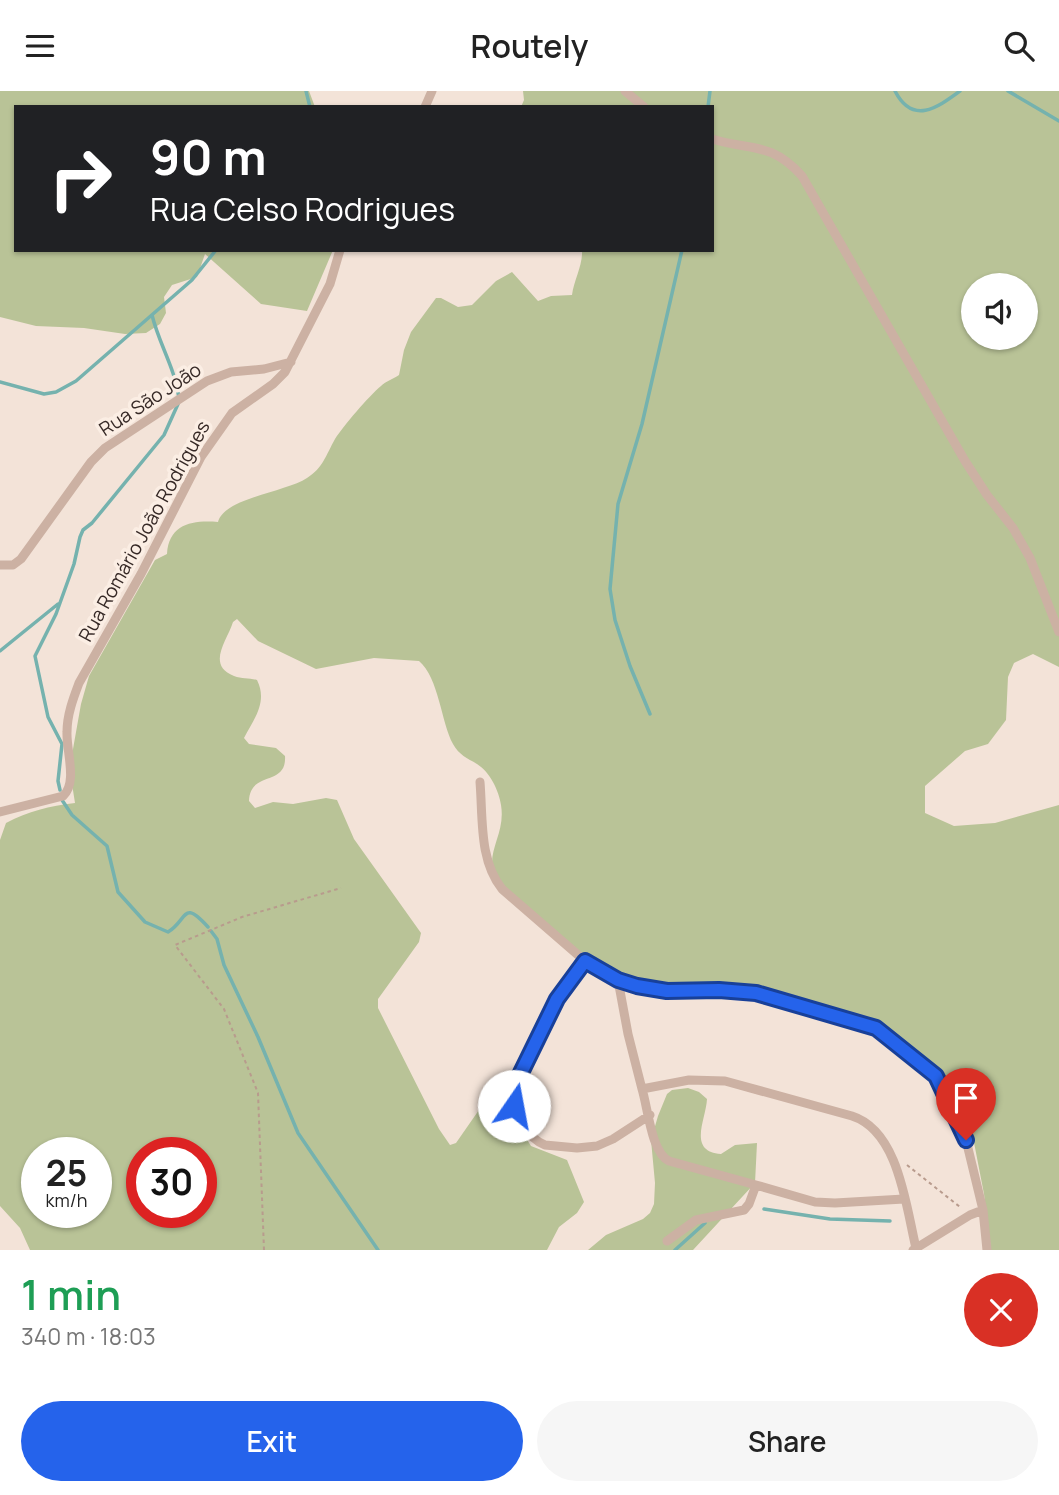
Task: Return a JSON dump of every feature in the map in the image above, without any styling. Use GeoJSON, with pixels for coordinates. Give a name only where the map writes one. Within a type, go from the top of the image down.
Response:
{"type":"FeatureCollection","features":[{"type":"Feature","properties":{"kind":"street"},"geometry":{"type":"LineString","coordinates":[[625,91],[642,105]]}},
{"type":"Feature","properties":{"kind":"street"},"geometry":{"type":"LineString","coordinates":[[714,139],[750,145],[770,152],[789,163],[802,176],[965,461],[1013,528],[1030,558],[1059,632]]}},
{"type":"Feature","properties":{"kind":"street","name":"Rua Romário João Rodrigues"},"geometry":{"type":"LineString","coordinates":[[0,812],[63,796],[68,790],[67,731],[72,702],[79,683],[141,574],[201,457],[232,413],[280,379],[291,362],[330,284],[339,252]]}},
{"type":"Feature","properties":{"kind":"street","name":"Rua São João"},"geometry":{"type":"LineString","coordinates":[[0,565],[13,565],[21,559],[91,462],[106,448],[207,381],[231,372],[264,369],[291,362]]}},
{"type":"Feature","properties":{"kind":"street"},"geometry":{"type":"LineString","coordinates":[[480,782],[485,849],[493,877],[502,889],[585,961],[618,980],[667,991],[719,990],[756,993],[876,1028],[936,1076],[966,1140],[983,1210],[987,1250]]}},
{"type":"Feature","properties":{"kind":"street"},"geometry":{"type":"LineString","coordinates":[[585,961],[557,999],[513,1089],[514,1106],[530,1135],[539,1142],[577,1148],[597,1146],[614,1139],[650,1115]]}},
{"type":"Feature","properties":{"kind":"street"},"geometry":{"type":"LineString","coordinates":[[618,980],[628,1034],[656,1147],[663,1158],[815,1202],[904,1199]]}},
{"type":"Feature","properties":{"kind":"street"},"geometry":{"type":"LineString","coordinates":[[642,1089],[689,1080],[724,1081],[860,1119],[873,1129],[892,1154],[915,1249],[970,1215],[983,1210]]}},
{"type":"Feature","properties":{"kind":"street"},"geometry":{"type":"LineString","coordinates":[[667,1241],[696,1220],[744,1210],[756,1185]]}},
{"type":"Feature","properties":{"kind":"path"},"geometry":{"type":"LineString","coordinates":[[264,1250],[258,1093],[224,1009],[175,945],[242,917],[341,888]]}},
{"type":"Feature","properties":{"kind":"path"},"geometry":{"type":"LineString","coordinates":[[892,1154],[970,1215]]}},
{"type":"Feature","properties":{"kind":"green space"},"geometry":{"type":"Polygon","coordinates":[[[0,91],[309,91],[314,105],[14,105],[14,252],[332,252],[307,311],[261,304],[205,254],[197,277],[172,285],[164,297],[166,313],[160,324],[146,333],[125,334],[84,328],[36,326],[0,317],[0,91]]]}},
{"type":"Feature","properties":{"kind":"green space"},"geometry":{"type":"Polygon","coordinates":[[[523,91],[1059,91],[1059,667],[1033,654],[1014,663],[1008,677],[1006,720],[988,744],[965,751],[925,786],[925,813],[954,826],[995,823],[1059,805],[1059,1250],[991,1250],[971,1127],[953,1095],[917,1050],[875,1022],[753,990],[671,988],[641,983],[591,961],[499,883],[492,863],[502,814],[498,794],[486,772],[461,754],[453,744],[431,678],[419,661],[374,658],[316,669],[258,641],[237,619],[223,645],[221,666],[237,677],[257,680],[261,696],[258,710],[244,738],[249,744],[276,748],[285,756],[280,772],[255,785],[249,801],[255,808],[273,802],[293,804],[326,798],[337,800],[354,839],[421,933],[419,942],[378,999],[378,1008],[439,1129],[450,1145],[456,1143],[488,1097],[502,1100],[531,1146],[567,1160],[584,1202],[577,1213],[559,1227],[547,1250],[30,1250],[20,1228],[0,1206],[0,840],[6,823],[39,810],[75,803],[72,784],[73,749],[89,676],[155,560],[167,554],[172,536],[183,526],[199,522],[218,522],[231,507],[297,483],[317,470],[356,411],[383,384],[399,375],[411,332],[436,298],[458,307],[472,305],[496,281],[512,272],[538,301],[551,296],[572,295],[582,252],[714,252],[714,105],[522,105],[523,91]]]}},
{"type":"Feature","properties":{"kind":"green space"},"geometry":{"type":"Polygon","coordinates":[[[688,1088],[707,1099],[701,1133],[704,1147],[721,1154],[735,1145],[757,1143],[755,1183],[693,1250],[588,1250],[606,1235],[643,1219],[650,1213],[654,1204],[655,1183],[651,1140],[658,1116],[667,1094],[672,1090],[688,1088]]]}},
{"type":"Feature","properties":{"kind":"waterway"},"geometry":{"type":"LineString","coordinates":[[306,91],[310,105]]}},
{"type":"Feature","properties":{"kind":"waterway"},"geometry":{"type":"LineString","coordinates":[[708,105],[710,91]]}},
{"type":"Feature","properties":{"kind":"waterway"},"geometry":{"type":"LineString","coordinates":[[895,91],[902,102],[918,111],[935,107],[960,91]]}},
{"type":"Feature","properties":{"kind":"waterway"},"geometry":{"type":"LineString","coordinates":[[1008,91],[1059,121]]}},
{"type":"Feature","properties":{"kind":"waterway"},"geometry":{"type":"LineString","coordinates":[[0,382],[44,394],[56,392],[76,381],[192,280],[214,252]]}},
{"type":"Feature","properties":{"kind":"waterway"},"geometry":{"type":"LineString","coordinates":[[650,714],[615,620],[610,589],[618,504],[642,424],[682,252]]}},
{"type":"Feature","properties":{"kind":"waterway"},"geometry":{"type":"LineString","coordinates":[[152,315],[179,398]]}},
{"type":"Feature","properties":{"kind":"waterway"},"geometry":{"type":"LineString","coordinates":[[60,790],[58,781],[62,744],[48,717],[35,656],[56,614],[83,530],[92,523],[164,435],[178,404]]}},
{"type":"Feature","properties":{"kind":"waterway"},"geometry":{"type":"LineString","coordinates":[[0,651],[58,604]]}},
{"type":"Feature","properties":{"kind":"waterway"},"geometry":{"type":"LineString","coordinates":[[62,800],[72,815],[107,846],[118,892],[145,922],[168,932],[189,913],[200,918],[208,927]]}},
{"type":"Feature","properties":{"kind":"waterway"},"geometry":{"type":"LineString","coordinates":[[211,931],[217,939],[224,965],[298,1133],[378,1250]]}},
{"type":"Feature","properties":{"kind":"waterway"},"geometry":{"type":"LineString","coordinates":[[764,1209],[830,1219],[890,1221]]}},
{"type":"Feature","properties":{"kind":"waterway"},"geometry":{"type":"LineString","coordinates":[[675,1250],[705,1223]]}},
{"type":"Feature","properties":{"kind":"route"},"geometry":{"type":"LineString","coordinates":[[514,1106],[513,1089],[557,999],[585,961],[618,980],[637,986],[667,991],[719,990],[756,993],[876,1028],[936,1076],[966,1140]]}}]}
